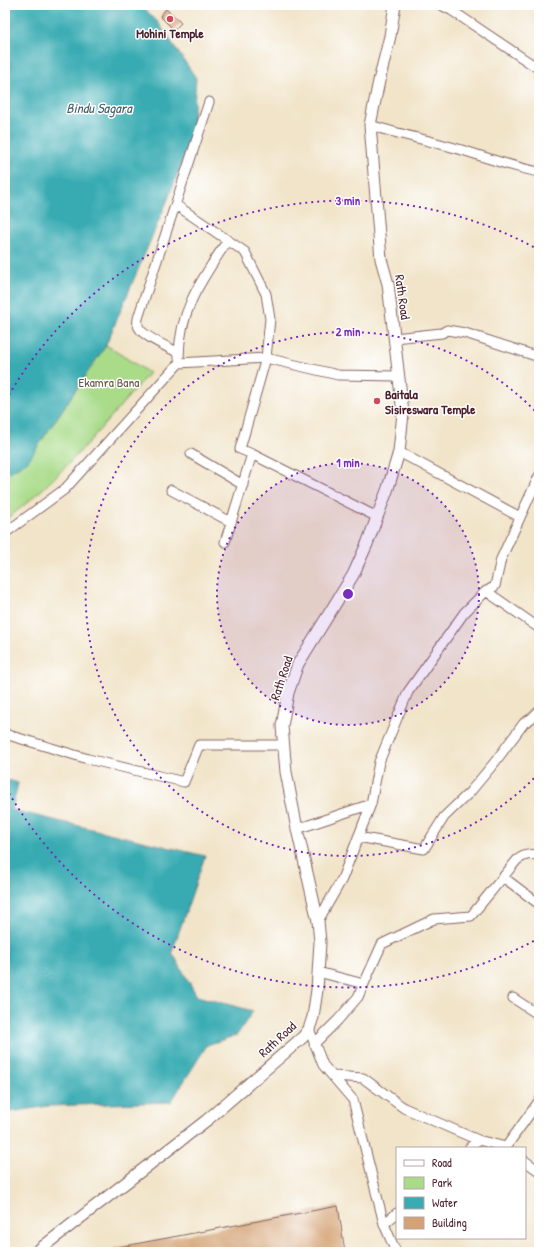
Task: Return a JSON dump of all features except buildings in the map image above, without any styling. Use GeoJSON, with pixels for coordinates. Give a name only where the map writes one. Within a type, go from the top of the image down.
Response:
{"type":"FeatureCollection","features":[{"type":"Feature","properties":{"kind":"street","name":"Rath Road"},"geometry":{"type":"LineString","coordinates":[[36,1252],[208,1120],[303,1037],[309,1028],[313,1016],[320,942],[318,921],[297,829],[286,772],[282,726],[288,693],[298,664],[353,575],[367,544],[399,452],[403,413],[388,284],[382,260],[370,125],[378,81],[390,36],[395,5]]}},
{"type":"Feature","properties":{"kind":"street"},"geometry":{"type":"LineString","coordinates":[[442,5],[539,69]]}},
{"type":"Feature","properties":{"kind":"street"},"geometry":{"type":"LineString","coordinates":[[209,102],[139,315],[139,329],[179,358],[266,358],[338,375],[398,376]]}},
{"type":"Feature","properties":{"kind":"street"},"geometry":{"type":"LineString","coordinates":[[370,125],[445,145],[523,169],[539,172]]}},
{"type":"Feature","properties":{"kind":"street"},"geometry":{"type":"LineString","coordinates":[[176,205],[245,252],[266,294],[270,319],[266,358],[240,449],[377,517]]}},
{"type":"Feature","properties":{"kind":"street"},"geometry":{"type":"LineString","coordinates":[[5,533],[65,489],[179,358],[179,345],[183,322],[190,302],[228,240]]}},
{"type":"Feature","properties":{"kind":"street"},"geometry":{"type":"LineString","coordinates":[[394,338],[442,333],[447,330],[478,337],[539,357]]}},
{"type":"Feature","properties":{"kind":"street"},"geometry":{"type":"LineString","coordinates":[[399,452],[520,517]]}},
{"type":"Feature","properties":{"kind":"street"},"geometry":{"type":"LineString","coordinates":[[191,454],[243,485]]}},
{"type":"Feature","properties":{"kind":"street"},"geometry":{"type":"LineString","coordinates":[[225,542],[252,454]]}},
{"type":"Feature","properties":{"kind":"street"},"geometry":{"type":"LineString","coordinates":[[318,921],[342,878],[371,804],[379,762],[408,692],[464,613],[486,591],[495,586],[501,559],[539,476]]}},
{"type":"Feature","properties":{"kind":"street"},"geometry":{"type":"LineString","coordinates":[[171,490],[231,522]]}},
{"type":"Feature","properties":{"kind":"street"},"geometry":{"type":"LineString","coordinates":[[486,591],[539,628]]}},
{"type":"Feature","properties":{"kind":"street"},"geometry":{"type":"LineString","coordinates":[[358,837],[424,849],[444,817],[470,792],[524,723],[539,711]]}},
{"type":"Feature","properties":{"kind":"street"},"geometry":{"type":"LineString","coordinates":[[5,734],[88,759],[184,782],[199,745],[279,744],[283,748]]}},
{"type":"Feature","properties":{"kind":"street"},"geometry":{"type":"LineString","coordinates":[[297,829],[371,804]]}},
{"type":"Feature","properties":{"kind":"street"},"geometry":{"type":"LineString","coordinates":[[314,1044],[358,997],[382,944],[434,919],[471,916],[517,860],[523,855],[539,855]]}},
{"type":"Feature","properties":{"kind":"street"},"geometry":{"type":"LineString","coordinates":[[503,877],[539,904]]}},
{"type":"Feature","properties":{"kind":"street"},"geometry":{"type":"LineString","coordinates":[[318,972],[364,984]]}},
{"type":"Feature","properties":{"kind":"street"},"geometry":{"type":"LineString","coordinates":[[513,998],[539,1015]]}},
{"type":"Feature","properties":{"kind":"street"},"geometry":{"type":"LineString","coordinates":[[309,1028],[323,1066],[353,1100],[384,1224],[396,1252]]}},
{"type":"Feature","properties":{"kind":"street"},"geometry":{"type":"LineString","coordinates":[[333,1076],[363,1078],[404,1108],[478,1140],[506,1147],[539,1101]]}},
{"type":"Feature","properties":{"kind":"street"},"geometry":{"type":"LineString","coordinates":[[469,1147],[478,1140]]}},
{"type":"Feature","properties":{"kind":"street"},"geometry":{"type":"LineString","coordinates":[[526,1162],[539,1171]]}},
{"type":"Feature","properties":{"kind":"street"},"geometry":{"type":"LineString","coordinates":[[384,1224],[396,1214]]}},
{"type":"Feature","properties":{"kind":"green space","name":"Ekamra Bana"},"geometry":{"type":"Polygon","coordinates":[[[106,345],[149,373],[63,469],[45,487],[5,520],[5,475],[28,460],[106,345]]]}},
{"type":"Feature","properties":{"kind":"water","name":"Bindu Sagara"},"geometry":{"type":"Polygon","coordinates":[[[5,5],[141,5],[157,21],[196,78],[192,136],[168,199],[106,345],[28,461],[5,475],[5,5]]]}},
{"type":"Feature","properties":{"kind":"water"},"geometry":{"type":"Polygon","coordinates":[[[5,779],[18,783],[12,810],[205,856],[172,952],[197,996],[253,1011],[237,1035],[207,1045],[171,1102],[48,1106],[5,1113],[5,779]]]}},
{"type":"Feature","properties":{"kind":"place","name":"Mohini Temple"},"geometry":{"type":"Point","coordinates":[170,19]}},
{"type":"Feature","properties":{"kind":"place","name":"Baitala Sisireswara Temple"},"geometry":{"type":"Point","coordinates":[377,401]}}]}
